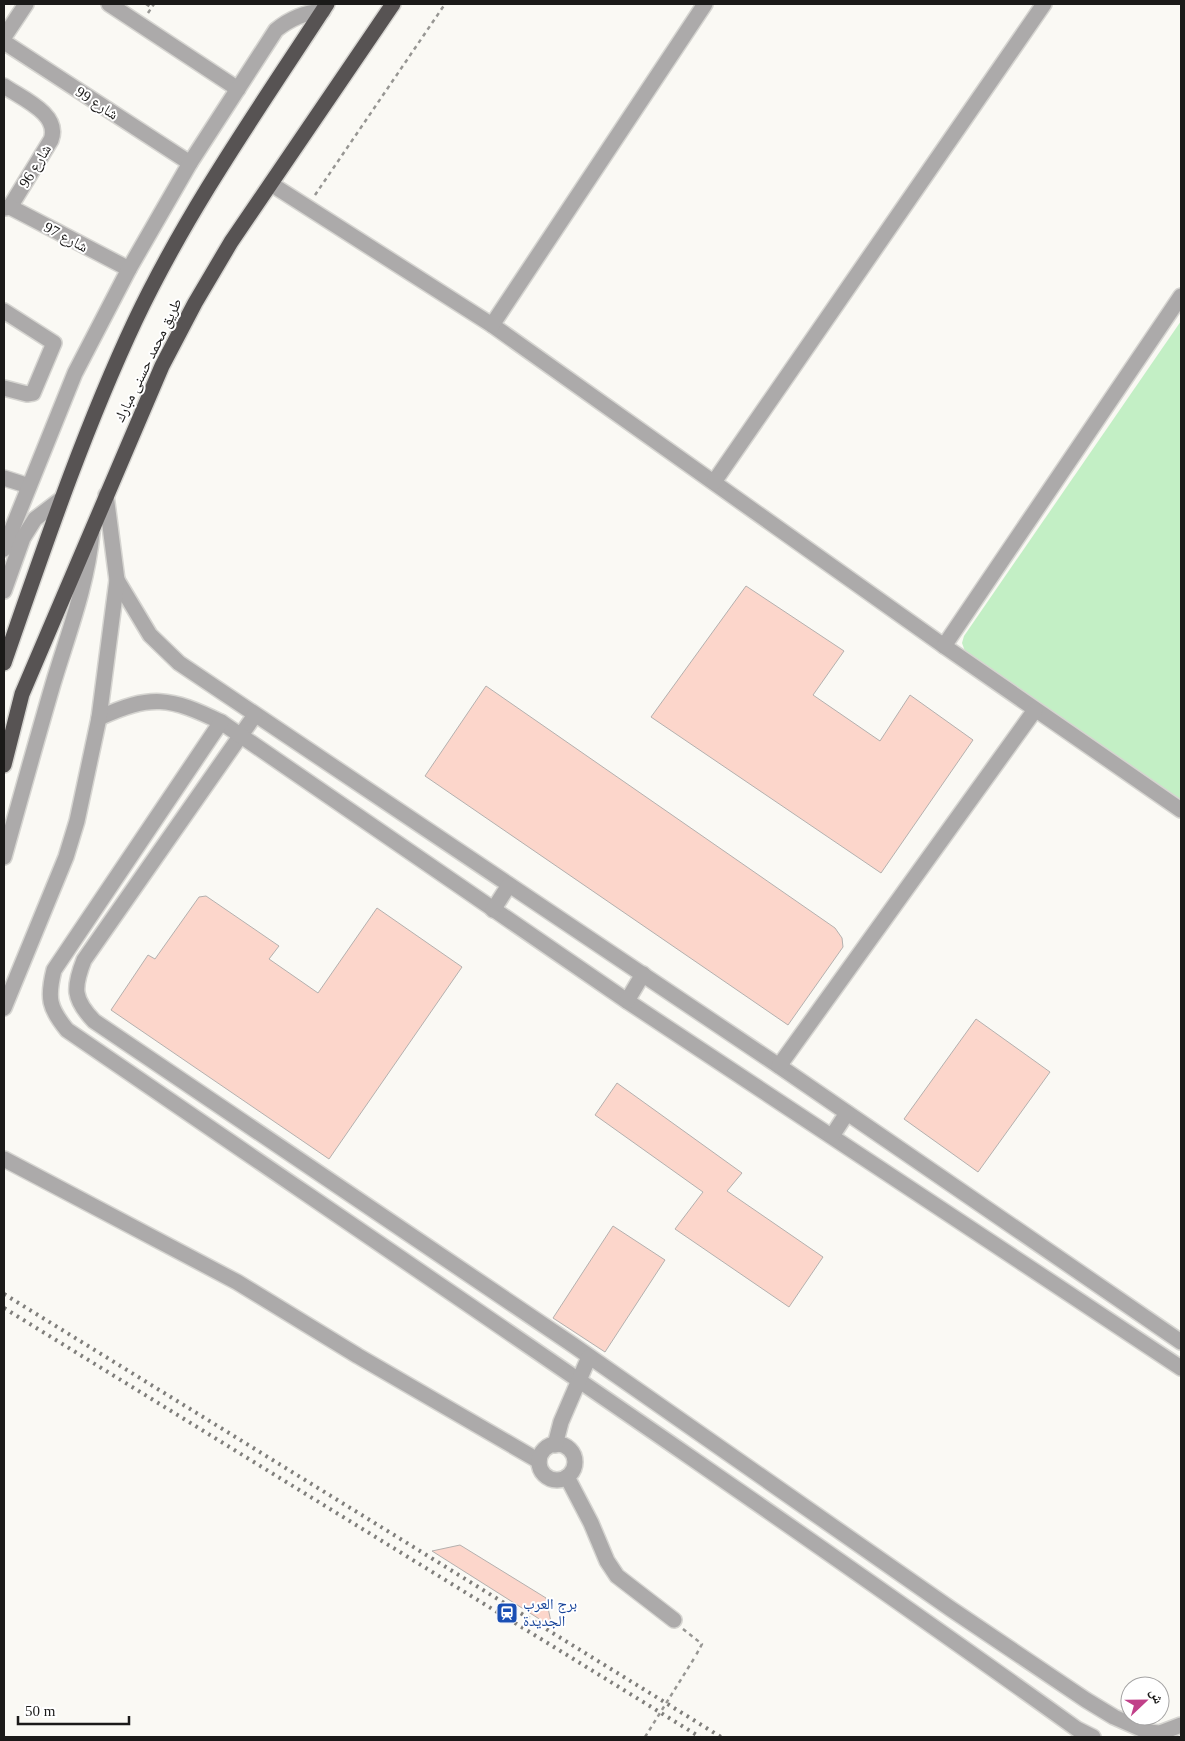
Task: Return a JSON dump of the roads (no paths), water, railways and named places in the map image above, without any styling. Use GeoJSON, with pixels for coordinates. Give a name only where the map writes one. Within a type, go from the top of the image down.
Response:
{"type":"FeatureCollection","features":[{"type":"Feature","properties":{"kind":"highway","name":"طريق محمد حسنى مبارك"},"geometry":{"type":"LineString","coordinates":[[4,765],[22,694],[162,366],[195,303],[232,242],[393,4]]}},
{"type":"Feature","properties":{"kind":"highway","name":"طريق محمد حسنى مبارك"},"geometry":{"type":"LineString","coordinates":[[4,663],[60,500],[136,319],[182,233],[233,149],[325,7]]}},
{"type":"Feature","properties":{"kind":"street"},"geometry":{"type":"LineString","coordinates":[[4,37],[26,4]]}},
{"type":"Feature","properties":{"kind":"street"},"geometry":{"type":"LineString","coordinates":[[109,4],[238,89]]}},
{"type":"Feature","properties":{"kind":"street"},"geometry":{"type":"LineString","coordinates":[[492,325],[705,4]]}},
{"type":"Feature","properties":{"kind":"street"},"geometry":{"type":"LineString","coordinates":[[714,482],[1044,4]]}},
{"type":"Feature","properties":{"kind":"street"},"geometry":{"type":"LineString","coordinates":[[4,549],[75,373],[128,269],[190,163],[276,30],[290,20],[325,7]]}},
{"type":"Feature","properties":{"kind":"street","name":"شارع 99"},"geometry":{"type":"LineString","coordinates":[[4,42],[190,163]]}},
{"type":"Feature","properties":{"kind":"street","name":"شارع 96"},"geometry":{"type":"LineString","coordinates":[[4,86],[45,114],[53,129],[51,140],[7,207]]}},
{"type":"Feature","properties":{"kind":"street"},"geometry":{"type":"LineString","coordinates":[[271,184],[492,325],[944,646],[1181,810]]}},
{"type":"Feature","properties":{"kind":"street","name":"شارع 97"},"geometry":{"type":"LineString","coordinates":[[7,207],[128,269]]}},
{"type":"Feature","properties":{"kind":"street"},"geometry":{"type":"LineString","coordinates":[[944,646],[1181,296]]}},
{"type":"Feature","properties":{"kind":"street"},"geometry":{"type":"LineString","coordinates":[[4,311],[54,343],[33,393],[27,394],[4,388]]}},
{"type":"Feature","properties":{"kind":"street"},"geometry":{"type":"LineString","coordinates":[[4,478],[29,486]]}},
{"type":"Feature","properties":{"kind":"street"},"geometry":{"type":"LineString","coordinates":[[4,1008],[66,857],[77,821],[99,718],[117,580],[106,495]]}},
{"type":"Feature","properties":{"kind":"street"},"geometry":{"type":"LineString","coordinates":[[4,591],[23,538],[35,519],[60,500]]}},
{"type":"Feature","properties":{"kind":"street"},"geometry":{"type":"LineString","coordinates":[[4,857],[53,683],[80,604],[89,562],[94,523]]}},
{"type":"Feature","properties":{"kind":"street"},"geometry":{"type":"LineString","coordinates":[[117,580],[150,635],[166,652],[255,715],[779,1066],[1181,1342]]}},
{"type":"Feature","properties":{"kind":"street"},"geometry":{"type":"LineString","coordinates":[[99,718],[128,704],[157,701],[197,710],[221,722],[627,1001],[1181,1368]]}},
{"type":"Feature","properties":{"kind":"street"},"geometry":{"type":"LineString","coordinates":[[779,1066],[1035,710]]}},
{"type":"Feature","properties":{"kind":"street"},"geometry":{"type":"LineString","coordinates":[[255,715],[84,960],[77,979],[80,1005],[94,1021],[588,1357],[1042,1670],[1114,1717],[1148,1732],[1160,1732],[1181,1725]]}},
{"type":"Feature","properties":{"kind":"street"},"geometry":{"type":"LineString","coordinates":[[221,722],[54,970],[50,988],[50,1004],[67,1030],[579,1379],[1077,1729],[1093,1737]]}},
{"type":"Feature","properties":{"kind":"street"},"geometry":{"type":"LineString","coordinates":[[493,910],[509,885]]}},
{"type":"Feature","properties":{"kind":"street"},"geometry":{"type":"LineString","coordinates":[[627,1001],[642,974]]}},
{"type":"Feature","properties":{"kind":"street"},"geometry":{"type":"LineString","coordinates":[[832,1136],[847,1113]]}},
{"type":"Feature","properties":{"kind":"street"},"geometry":{"type":"LineString","coordinates":[[4,1159],[237,1282],[358,1356],[539,1461]]}},
{"type":"Feature","properties":{"kind":"street"},"geometry":{"type":"LineString","coordinates":[[555,1445],[561,1422],[588,1357]]}},
{"type":"Feature","properties":{"kind":"street"},"geometry":{"type":"LineString","coordinates":[[555,1445],[565,1446],[574,1458],[574,1468],[567,1477],[556,1480],[546,1476],[539,1461],[544,1450],[555,1445]]}},
{"type":"Feature","properties":{"kind":"street"},"geometry":{"type":"LineString","coordinates":[[567,1477],[607,1561],[617,1576],[674,1620]]}},
{"type":"Feature","properties":{"kind":"street"},"geometry":{"type":"LineString","coordinates":[[776,1516],[788,1496]]}},
{"type":"Feature","properties":{"kind":"street"},"geometry":{"type":"LineString","coordinates":[[1028,1694],[1042,1670]]}},
{"type":"Feature","properties":{"kind":"railway"},"geometry":{"type":"LineString","coordinates":[[4,1294],[721,1737]]}},
{"type":"Feature","properties":{"kind":"railway"},"geometry":{"type":"LineString","coordinates":[[4,1308],[700,1737]]}},
{"type":"Feature","properties":{"kind":"place","name":"برج العرب الجديدة"},"geometry":{"type":"Point","coordinates":[507,1613]}}]}
